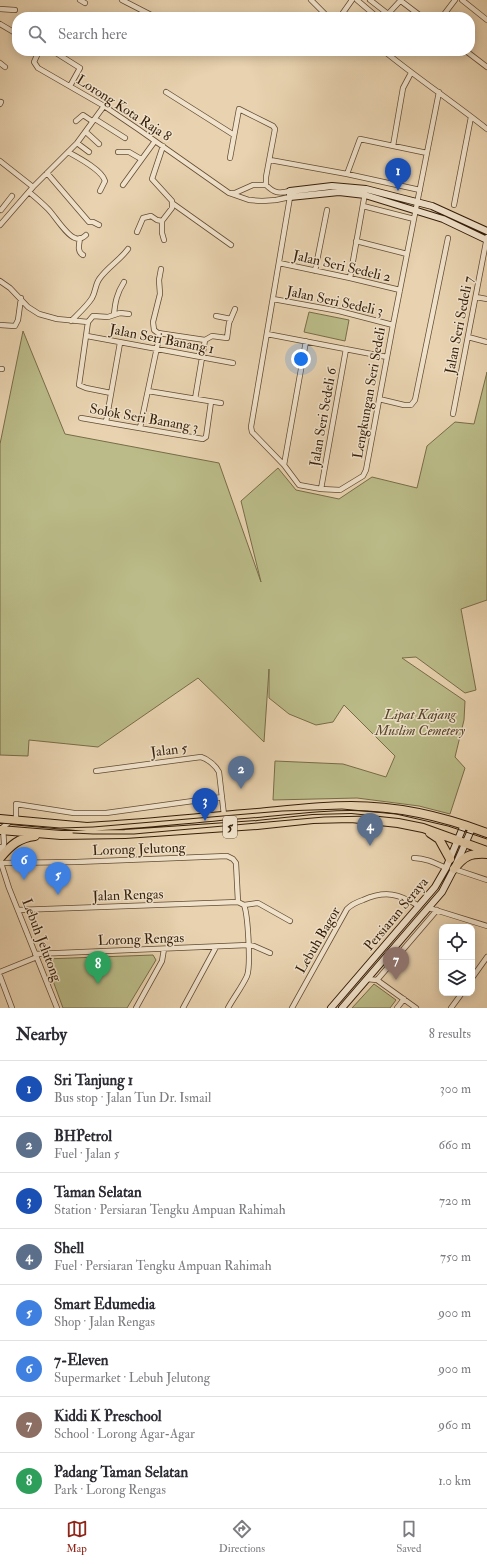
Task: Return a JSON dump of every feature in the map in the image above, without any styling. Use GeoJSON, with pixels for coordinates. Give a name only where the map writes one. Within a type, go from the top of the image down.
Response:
{"type":"FeatureCollection","features":[{"type":"Feature","properties":{"kind":"highway","name":"5"},"geometry":{"type":"LineString","coordinates":[[0,819],[87,827],[305,808],[352,806],[386,808],[407,812],[464,825],[487,833]]}},
{"type":"Feature","properties":{"kind":"highway","name":"5"},"geometry":{"type":"LineString","coordinates":[[2,830],[60,835],[125,834],[257,825],[330,818],[350,818],[398,823],[423,828],[466,842],[487,851]]}},
{"type":"Feature","properties":{"kind":"highway"},"geometry":{"type":"LineString","coordinates":[[423,828],[439,839],[450,859]]}},
{"type":"Feature","properties":{"kind":"highway"},"geometry":{"type":"LineString","coordinates":[[1,859],[12,844],[25,837],[60,835]]}},
{"type":"Feature","properties":{"kind":"highway"},"geometry":{"type":"LineString","coordinates":[[450,869],[473,854],[487,854]]}},
{"type":"Feature","properties":{"kind":"main road"},"geometry":{"type":"LineString","coordinates":[[290,194],[332,186],[366,192],[417,202],[441,209],[487,232]]}},
{"type":"Feature","properties":{"kind":"main road"},"geometry":{"type":"LineString","coordinates":[[366,192],[443,219],[487,239]]}},
{"type":"Feature","properties":{"kind":"main road","name":"Persiaran Seraya"},"geometry":{"type":"LineString","coordinates":[[342,1008],[442,892],[450,869],[450,859],[464,825]]}},
{"type":"Feature","properties":{"kind":"main road","name":"Persiaran Seraya"},"geometry":{"type":"LineString","coordinates":[[331,1008],[450,869],[466,842],[472,828]]}},
{"type":"Feature","properties":{"kind":"main road"},"geometry":{"type":"LineString","coordinates":[[394,936],[399,941]]}},
{"type":"Feature","properties":{"kind":"street"},"geometry":{"type":"LineString","coordinates":[[80,0],[85,3]]}},
{"type":"Feature","properties":{"kind":"street"},"geometry":{"type":"LineString","coordinates":[[122,0],[145,12]]}},
{"type":"Feature","properties":{"kind":"street"},"geometry":{"type":"LineString","coordinates":[[311,0],[323,12]]}},
{"type":"Feature","properties":{"kind":"street"},"geometry":{"type":"LineString","coordinates":[[344,12],[352,0]]}},
{"type":"Feature","properties":{"kind":"street"},"geometry":{"type":"LineString","coordinates":[[357,0],[371,12]]}},
{"type":"Feature","properties":{"kind":"street"},"geometry":{"type":"LineString","coordinates":[[370,0],[383,12]]}},
{"type":"Feature","properties":{"kind":"street"},"geometry":{"type":"LineString","coordinates":[[389,12],[401,0],[416,12]]}},
{"type":"Feature","properties":{"kind":"street"},"geometry":{"type":"LineString","coordinates":[[446,12],[455,0]]}},
{"type":"Feature","properties":{"kind":"street"},"geometry":{"type":"LineString","coordinates":[[462,0],[487,20]]}},
{"type":"Feature","properties":{"kind":"street"},"geometry":{"type":"LineString","coordinates":[[0,9],[15,10]]}},
{"type":"Feature","properties":{"kind":"street"},"geometry":{"type":"LineString","coordinates":[[0,24],[12,31]]}},
{"type":"Feature","properties":{"kind":"street","name":"Lorong Kota Raja 8"},"geometry":{"type":"LineString","coordinates":[[37,56],[34,62],[36,66],[104,106],[229,193],[248,200],[262,201],[276,200],[290,194]]}},
{"type":"Feature","properties":{"kind":"street"},"geometry":{"type":"LineString","coordinates":[[61,56],[80,68],[70,86]]}},
{"type":"Feature","properties":{"kind":"street"},"geometry":{"type":"LineString","coordinates":[[390,56],[487,129]]}},
{"type":"Feature","properties":{"kind":"street"},"geometry":{"type":"LineString","coordinates":[[473,56],[487,67]]}},
{"type":"Feature","properties":{"kind":"street"},"geometry":{"type":"LineString","coordinates":[[0,63],[6,67]]}},
{"type":"Feature","properties":{"kind":"street"},"geometry":{"type":"LineString","coordinates":[[393,146],[403,88],[411,73]]}},
{"type":"Feature","properties":{"kind":"street"},"geometry":{"type":"LineString","coordinates":[[166,92],[234,135]]}},
{"type":"Feature","properties":{"kind":"street","name":"Lengkungan Seri Sedeli"},"geometry":{"type":"LineString","coordinates":[[290,194],[267,334],[259,370],[251,427],[252,432],[284,465],[299,485],[321,489],[340,490],[363,476],[366,470],[439,92]]}},
{"type":"Feature","properties":{"kind":"street"},"geometry":{"type":"LineString","coordinates":[[3,213],[29,192],[68,152],[86,132],[104,106]]}},
{"type":"Feature","properties":{"kind":"street"},"geometry":{"type":"LineString","coordinates":[[230,158],[239,109],[273,126],[275,129],[266,176],[266,185]]}},
{"type":"Feature","properties":{"kind":"street"},"geometry":{"type":"LineString","coordinates":[[76,121],[84,114],[125,138]]}},
{"type":"Feature","properties":{"kind":"street"},"geometry":{"type":"LineString","coordinates":[[454,205],[471,117]]}},
{"type":"Feature","properties":{"kind":"street"},"geometry":{"type":"LineString","coordinates":[[86,132],[99,144]]}},
{"type":"Feature","properties":{"kind":"street"},"geometry":{"type":"LineString","coordinates":[[347,174],[360,139],[427,153]]}},
{"type":"Feature","properties":{"kind":"street"},"geometry":{"type":"LineString","coordinates":[[123,185],[155,141]]}},
{"type":"Feature","properties":{"kind":"street"},"geometry":{"type":"LineString","coordinates":[[77,142],[89,152]]}},
{"type":"Feature","properties":{"kind":"street"},"geometry":{"type":"LineString","coordinates":[[163,146],[152,179],[172,204],[231,245]]}},
{"type":"Feature","properties":{"kind":"street"},"geometry":{"type":"LineString","coordinates":[[68,152],[104,177],[105,181],[100,191]]}},
{"type":"Feature","properties":{"kind":"street"},"geometry":{"type":"LineString","coordinates":[[118,152],[129,152],[141,159]]}},
{"type":"Feature","properties":{"kind":"street"},"geometry":{"type":"LineString","coordinates":[[270,160],[347,174],[420,190]]}},
{"type":"Feature","properties":{"kind":"street"},"geometry":{"type":"LineString","coordinates":[[0,161],[33,187]]}},
{"type":"Feature","properties":{"kind":"street"},"geometry":{"type":"LineString","coordinates":[[47,173],[89,222],[99,225]]}},
{"type":"Feature","properties":{"kind":"street"},"geometry":{"type":"LineString","coordinates":[[229,193],[235,193],[253,185],[266,185],[276,193],[290,194]]}},
{"type":"Feature","properties":{"kind":"street"},"geometry":{"type":"LineString","coordinates":[[29,192],[49,210],[70,235],[75,238],[83,238],[86,235]]}},
{"type":"Feature","properties":{"kind":"street"},"geometry":{"type":"LineString","coordinates":[[350,278],[366,192]]}},
{"type":"Feature","properties":{"kind":"street"},"geometry":{"type":"LineString","coordinates":[[0,225],[3,213],[12,196]]}},
{"type":"Feature","properties":{"kind":"street"},"geometry":{"type":"LineString","coordinates":[[164,240],[162,233],[162,221],[172,208],[172,204]]}},
{"type":"Feature","properties":{"kind":"street"},"geometry":{"type":"LineString","coordinates":[[363,206],[414,219]]}},
{"type":"Feature","properties":{"kind":"street"},"geometry":{"type":"LineString","coordinates":[[315,271],[327,210]]}},
{"type":"Feature","properties":{"kind":"street"},"geometry":{"type":"LineString","coordinates":[[137,232],[143,218],[151,216],[162,221]]}},
{"type":"Feature","properties":{"kind":"street"},"geometry":{"type":"LineString","coordinates":[[80,238],[79,249],[83,255]]}},
{"type":"Feature","properties":{"kind":"street"},"geometry":{"type":"LineString","coordinates":[[379,399],[404,405],[411,405],[415,400],[448,238]]}},
{"type":"Feature","properties":{"kind":"street","name":"Jalan Seri Sedeli 7"},"geometry":{"type":"LineString","coordinates":[[453,414],[487,239]]}},
{"type":"Feature","properties":{"kind":"street"},"geometry":{"type":"LineString","coordinates":[[356,241],[407,254]]}},
{"type":"Feature","properties":{"kind":"street"},"geometry":{"type":"LineString","coordinates":[[71,321],[93,297],[96,284],[101,277],[128,249]]}},
{"type":"Feature","properties":{"kind":"street","name":"Jalan Seri Sedeli 2"},"geometry":{"type":"LineString","coordinates":[[279,263],[400,290]]}},
{"type":"Feature","properties":{"kind":"street"},"geometry":{"type":"LineString","coordinates":[[161,269],[159,280],[160,294],[153,328],[154,330],[160,333],[205,340],[212,336],[227,338],[235,309]]}},
{"type":"Feature","properties":{"kind":"street"},"geometry":{"type":"LineString","coordinates":[[0,281],[21,298],[28,307],[39,314],[56,319],[88,322]]}},
{"type":"Feature","properties":{"kind":"street"},"geometry":{"type":"LineString","coordinates":[[114,315],[118,290],[124,282]]}},
{"type":"Feature","properties":{"kind":"street"},"geometry":{"type":"LineString","coordinates":[[476,297],[487,299]]}},
{"type":"Feature","properties":{"kind":"street"},"geometry":{"type":"LineString","coordinates":[[0,325],[15,326],[18,320],[21,298]]}},
{"type":"Feature","properties":{"kind":"street","name":"Jalan Seri Sedeli 3"},"geometry":{"type":"LineString","coordinates":[[273,299],[339,311],[393,325]]}},
{"type":"Feature","properties":{"kind":"street"},"geometry":{"type":"LineString","coordinates":[[111,393],[86,388],[79,385],[88,322],[94,316],[108,317],[120,313],[129,314]]}},
{"type":"Feature","properties":{"kind":"street"},"geometry":{"type":"LineString","coordinates":[[216,316],[231,319]]}},
{"type":"Feature","properties":{"kind":"street"},"geometry":{"type":"LineString","coordinates":[[140,428],[160,333]]}},
{"type":"Feature","properties":{"kind":"street"},"geometry":{"type":"LineString","coordinates":[[267,334],[387,357]]}},
{"type":"Feature","properties":{"kind":"street","name":"Jalan Seri Banang 1"},"geometry":{"type":"LineString","coordinates":[[86,336],[233,363]]}},
{"type":"Feature","properties":{"kind":"street"},"geometry":{"type":"LineString","coordinates":[[468,337],[487,342]]}},
{"type":"Feature","properties":{"kind":"street"},"geometry":{"type":"LineString","coordinates":[[195,399],[205,340]]}},
{"type":"Feature","properties":{"kind":"street"},"geometry":{"type":"LineString","coordinates":[[284,465],[306,341]]}},
{"type":"Feature","properties":{"kind":"street"},"geometry":{"type":"LineString","coordinates":[[106,422],[120,343]]}},
{"type":"Feature","properties":{"kind":"street","name":"Jalan Seri Sedeli 6"},"geometry":{"type":"LineString","coordinates":[[321,489],[346,349]]}},
{"type":"Feature","properties":{"kind":"street"},"geometry":{"type":"LineString","coordinates":[[148,391],[221,403]]}},
{"type":"Feature","properties":{"kind":"street","name":"Solok Seri Banang 3"},"geometry":{"type":"LineString","coordinates":[[81,418],[203,439],[206,437],[211,402]]}},
{"type":"Feature","properties":{"kind":"street","name":"Jalan 5"},"geometry":{"type":"LineString","coordinates":[[96,771],[201,757],[218,769],[224,816]]}},
{"type":"Feature","properties":{"kind":"street"},"geometry":{"type":"LineString","coordinates":[[1,859],[4,844],[2,830],[4,825],[14,821],[16,804],[74,813],[106,813],[222,798]]}},
{"type":"Feature","properties":{"kind":"street"},"geometry":{"type":"LineString","coordinates":[[0,847],[1,859]]}},
{"type":"Feature","properties":{"kind":"street","name":"Lorong Jelutong"},"geometry":{"type":"LineString","coordinates":[[1,859],[76,862],[227,856],[233,859],[236,863],[238,902]]}},
{"type":"Feature","properties":{"kind":"street"},"geometry":{"type":"LineString","coordinates":[[414,858],[430,861],[450,869],[487,880]]}},
{"type":"Feature","properties":{"kind":"street","name":"Lebuh Jelutong"},"geometry":{"type":"LineString","coordinates":[[1,859],[18,910],[57,1008]]}},
{"type":"Feature","properties":{"kind":"street","name":"Lebuh Bagor"},"geometry":{"type":"LineString","coordinates":[[292,1008],[347,909],[353,904],[378,894],[387,893],[404,898],[419,906]]}},
{"type":"Feature","properties":{"kind":"street"},"geometry":{"type":"LineString","coordinates":[[238,902],[244,905],[258,903],[290,921]]}},
{"type":"Feature","properties":{"kind":"street","name":"Jalan Rengas"},"geometry":{"type":"LineString","coordinates":[[18,910],[238,902]]}},
{"type":"Feature","properties":{"kind":"street"},"geometry":{"type":"LineString","coordinates":[[228,1008],[247,976],[249,966],[246,910],[244,905]]}},
{"type":"Feature","properties":{"kind":"street"},"geometry":{"type":"LineString","coordinates":[[429,908],[487,926]]}},
{"type":"Feature","properties":{"kind":"street","name":"Persiaran Seraya"},"geometry":{"type":"LineString","coordinates":[[377,980],[437,910]]}},
{"type":"Feature","properties":{"kind":"street"},"geometry":{"type":"LineString","coordinates":[[183,1008],[216,946]]}},
{"type":"Feature","properties":{"kind":"street","name":"Lorong Rengas"},"geometry":{"type":"LineString","coordinates":[[0,972],[36,956],[216,946],[254,946],[270,953]]}},
{"type":"Feature","properties":{"kind":"street"},"geometry":{"type":"LineString","coordinates":[[136,1008],[162,961],[164,949]]}},
{"type":"Feature","properties":{"kind":"street"},"geometry":{"type":"LineString","coordinates":[[475,974],[487,957]]}},
{"type":"Feature","properties":{"kind":"street"},"geometry":{"type":"LineString","coordinates":[[374,971],[377,980]]}},
{"type":"Feature","properties":{"kind":"street"},"geometry":{"type":"LineString","coordinates":[[0,976],[12,1008]]}},
{"type":"Feature","properties":{"kind":"street"},"geometry":{"type":"LineString","coordinates":[[367,979],[377,980],[416,1008]]}},
{"type":"Feature","properties":{"kind":"street"},"geometry":{"type":"LineString","coordinates":[[451,1008],[460,996]]}},
{"type":"Feature","properties":{"kind":"street"},"geometry":{"type":"LineString","coordinates":[[397,1008],[404,999]]}},
{"type":"Feature","properties":{"kind":"green space"},"geometry":{"type":"Polygon","coordinates":[[[309,312],[349,320],[345,341],[304,332],[309,312]]]}},
{"type":"Feature","properties":{"kind":"green space","name":"Lipat Kajang Muslim Cemetery"},"geometry":{"type":"Polygon","coordinates":[[[23,331],[65,434],[219,463],[261,582],[241,501],[278,468],[296,490],[339,499],[372,477],[417,488],[427,446],[455,422],[474,424],[487,372],[487,600],[461,609],[476,690],[465,693],[416,657],[402,658],[465,701],[464,720],[455,757],[465,768],[450,814],[419,806],[357,798],[273,800],[275,761],[343,764],[386,777],[395,756],[344,705],[333,722],[316,725],[289,714],[269,698],[269,669],[264,742],[198,678],[98,747],[29,740],[28,756],[0,755],[0,444],[23,331]]]}},
{"type":"Feature","properties":{"kind":"green space"},"geometry":{"type":"Polygon","coordinates":[[[153,955],[156,960],[127,1008],[63,1008],[45,959],[153,955]]]}},
{"type":"Feature","properties":{"kind":"green space"},"geometry":{"type":"Polygon","coordinates":[[[374,984],[396,1000],[390,1008],[352,1008],[374,984]]]}},
{"type":"Feature","properties":{"kind":"tram line"},"geometry":{"type":"LineString","coordinates":[[0,823],[60,828],[93,827],[282,811],[342,809],[396,814],[448,826],[487,839]]}},
{"type":"Feature","properties":{"kind":"tram line"},"geometry":{"type":"LineString","coordinates":[[73,833],[134,834],[324,817],[371,816]]}},
{"type":"Feature","properties":{"kind":"place","name":"Sri Tanjung 1"},"geometry":{"type":"Point","coordinates":[398,191]}},
{"type":"Feature","properties":{"kind":"place","name":"BHPetrol"},"geometry":{"type":"Point","coordinates":[241,789]}},
{"type":"Feature","properties":{"kind":"place","name":"Taman Selatan"},"geometry":{"type":"Point","coordinates":[205,821]}},
{"type":"Feature","properties":{"kind":"place","name":"Shell"},"geometry":{"type":"Point","coordinates":[370,846]}},
{"type":"Feature","properties":{"kind":"place","name":"7-Eleven"},"geometry":{"type":"Point","coordinates":[24,880]}},
{"type":"Feature","properties":{"kind":"place","name":"Smart Edumedia"},"geometry":{"type":"Point","coordinates":[58,895]}},
{"type":"Feature","properties":{"kind":"place","name":"Kiddi K Preschool"},"geometry":{"type":"Point","coordinates":[396,980]}},
{"type":"Feature","properties":{"kind":"place","name":"Padang Taman Selatan"},"geometry":{"type":"Point","coordinates":[98,984]}}]}
